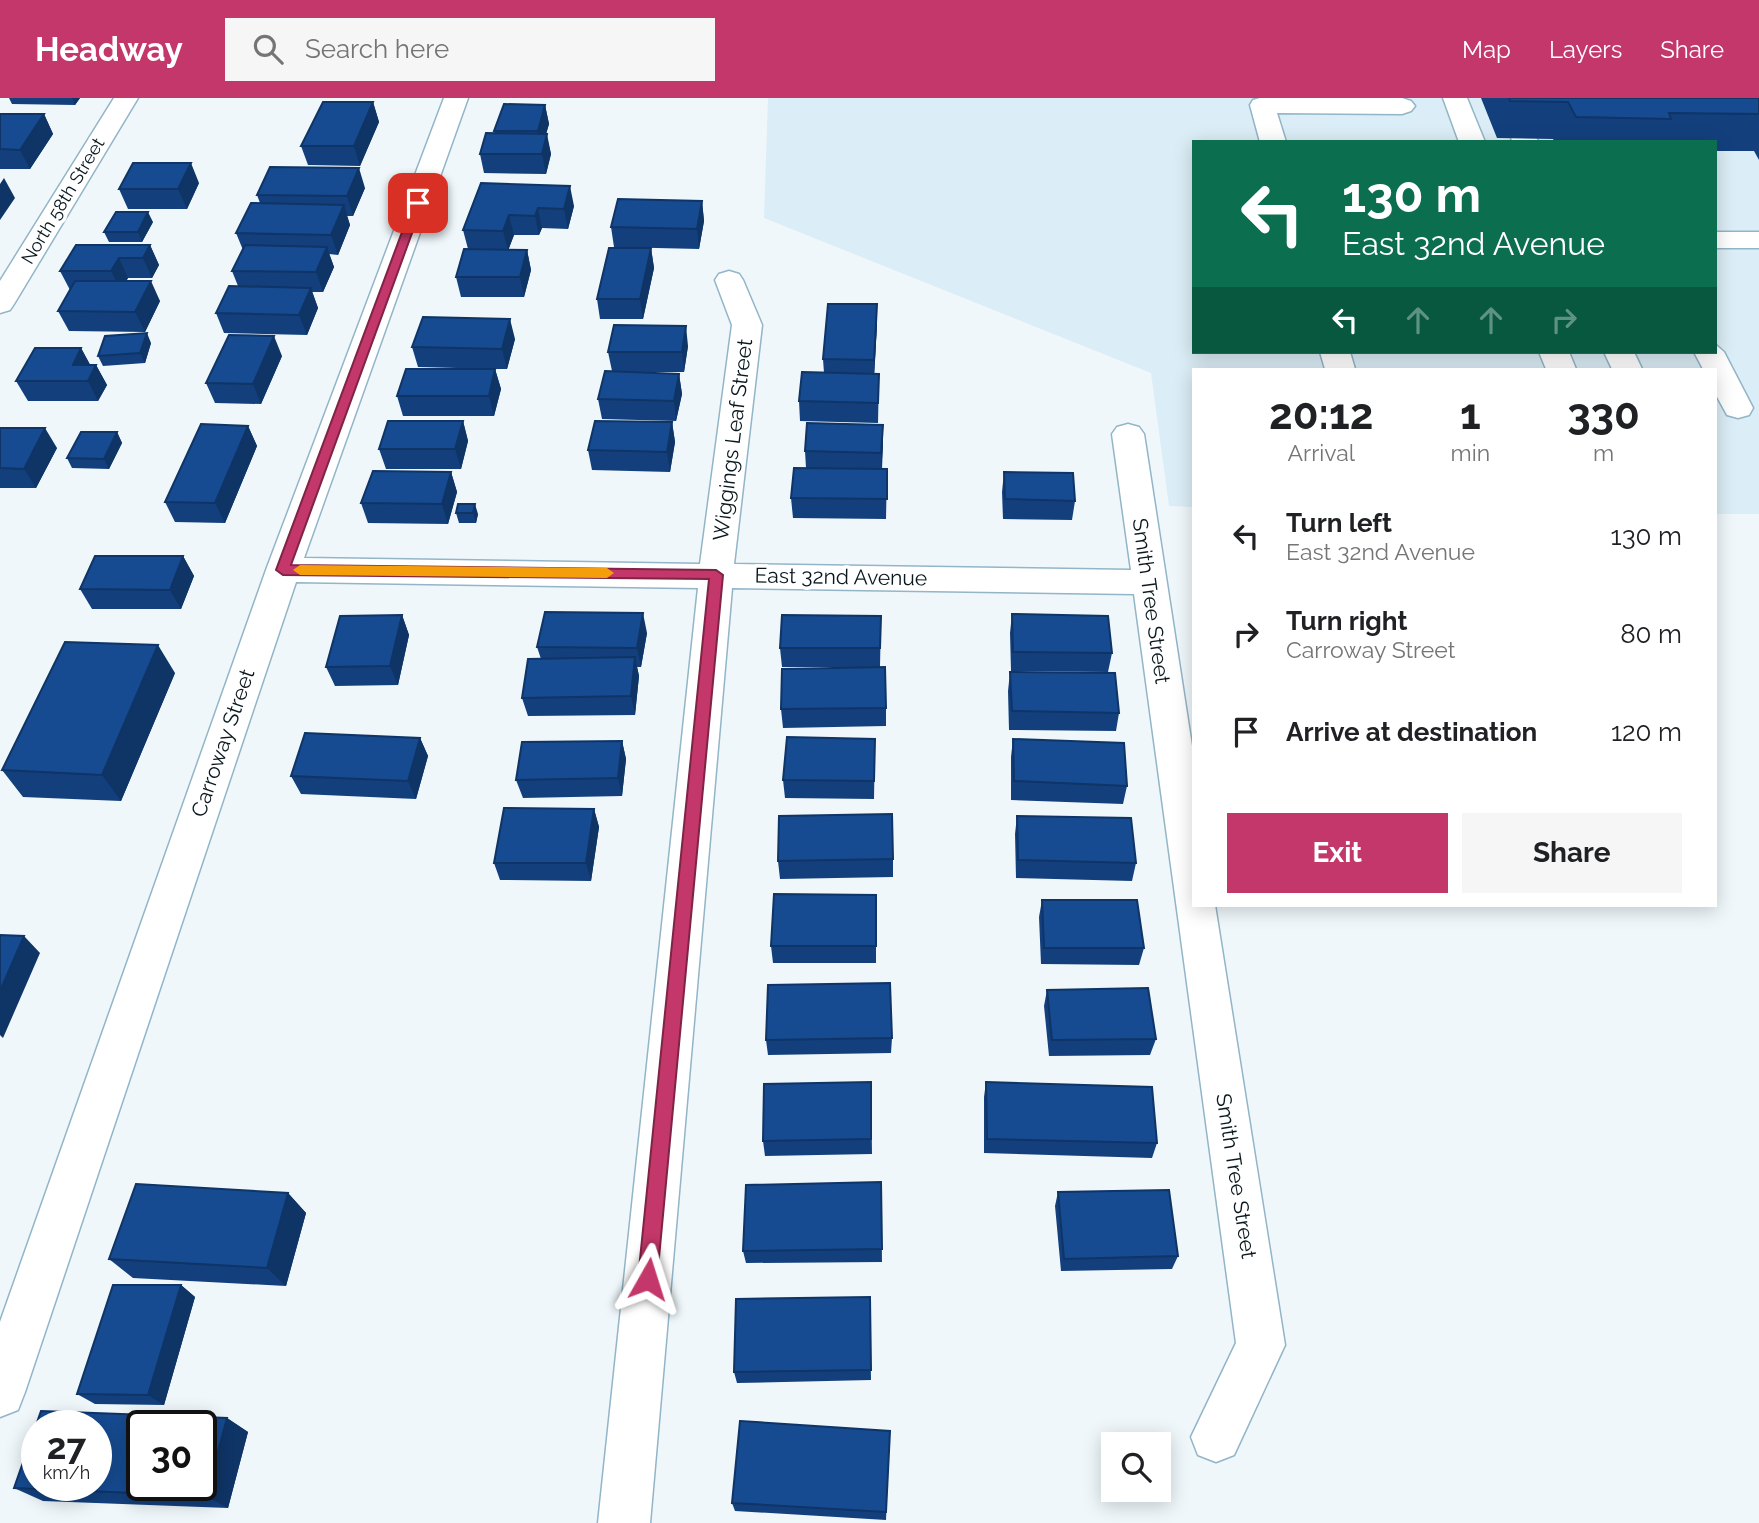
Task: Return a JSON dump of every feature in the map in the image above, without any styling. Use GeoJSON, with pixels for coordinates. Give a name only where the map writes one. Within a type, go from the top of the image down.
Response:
{"type":"FeatureCollection","features":[{"type":"Feature","properties":{"kind":"street","name":"North 58th Street"},"geometry":{"type":"LineString","coordinates":[[0,304],[126,98]]}},
{"type":"Feature","properties":{"kind":"street","name":"Carroway Street"},"geometry":{"type":"LineString","coordinates":[[0,1392],[283,570],[456,98]]}},
{"type":"Feature","properties":{"kind":"street"},"geometry":{"type":"LineString","coordinates":[[1455,98],[1471,140]]}},
{"type":"Feature","properties":{"kind":"street"},"geometry":{"type":"LineString","coordinates":[[1272,140],[1262,105],[1402,106]]}},
{"type":"Feature","properties":{"kind":"street"},"geometry":{"type":"LineString","coordinates":[[1717,240],[1759,240]]}},
{"type":"Feature","properties":{"kind":"street","name":"Wiggings Leaf Street"},"geometry":{"type":"LineString","coordinates":[[624,1523],[716,575],[747,325],[729,280]]}},
{"type":"Feature","properties":{"kind":"street"},"geometry":{"type":"LineString","coordinates":[[1717,368],[1737,408]]}},
{"type":"Feature","properties":{"kind":"street","name":"Smith Tree Street"},"geometry":{"type":"LineString","coordinates":[[1128,434],[1147,582],[1192,880]]}},
{"type":"Feature","properties":{"kind":"street","name":"East 32nd Avenue"},"geometry":{"type":"LineString","coordinates":[[283,570],[1147,582]]}},
{"type":"Feature","properties":{"kind":"street","name":"Smith Tree Street"},"geometry":{"type":"LineString","coordinates":[[1195,907],[1261,1345],[1216,1437]]}},
{"type":"Feature","properties":{"kind":"shaded area"},"geometry":{"type":"Polygon","coordinates":[[[768,98],[1759,98],[1759,514],[1717,514],[1717,368],[1192,368],[1192,507],[1169,506],[1151,373],[764,218],[768,98]]]}},
{"type":"Feature","properties":{"kind":"building"},"geometry":{"type":"Polygon","coordinates":[[[1509,98],[1759,98],[1759,114],[1669,113],[1671,119],[1576,117],[1568,102],[1510,101],[1509,98]]]}},
{"type":"Feature","properties":{"kind":"building"},"geometry":{"type":"Polygon","coordinates":[[[323,102],[373,102],[354,146],[301,146],[323,102]]]}},
{"type":"Feature","properties":{"kind":"building"},"geometry":{"type":"Polygon","coordinates":[[[504,104],[545,105],[538,131],[494,131],[504,104]]]}},
{"type":"Feature","properties":{"kind":"building"},"geometry":{"type":"Polygon","coordinates":[[[0,114],[44,114],[20,150],[0,149],[0,114]]]}},
{"type":"Feature","properties":{"kind":"building"},"geometry":{"type":"Polygon","coordinates":[[[486,133],[547,134],[542,154],[480,154],[486,133]]]}},
{"type":"Feature","properties":{"kind":"building"},"geometry":{"type":"Polygon","coordinates":[[[133,163],[191,163],[178,189],[119,189],[133,163]]]}},
{"type":"Feature","properties":{"kind":"building"},"geometry":{"type":"Polygon","coordinates":[[[270,167],[359,168],[347,196],[257,195],[270,167]]]}},
{"type":"Feature","properties":{"kind":"building"},"geometry":{"type":"Polygon","coordinates":[[[481,183],[570,186],[564,209],[538,208],[535,216],[509,215],[503,231],[463,230],[481,183]]]}},
{"type":"Feature","properties":{"kind":"building"},"geometry":{"type":"Polygon","coordinates":[[[618,199],[702,201],[697,229],[611,227],[618,199]]]}},
{"type":"Feature","properties":{"kind":"building"},"geometry":{"type":"Polygon","coordinates":[[[251,203],[344,205],[331,235],[236,233],[251,203]]]}},
{"type":"Feature","properties":{"kind":"building"},"geometry":{"type":"Polygon","coordinates":[[[116,212],[148,212],[138,232],[104,232],[116,212]]]}},
{"type":"Feature","properties":{"kind":"building"},"geometry":{"type":"Polygon","coordinates":[[[76,245],[150,245],[143,258],[119,258],[111,271],[60,271],[76,245]]]}},
{"type":"Feature","properties":{"kind":"building"},"geometry":{"type":"Polygon","coordinates":[[[245,245],[327,247],[316,272],[232,271],[245,245]]]}},
{"type":"Feature","properties":{"kind":"building"},"geometry":{"type":"Polygon","coordinates":[[[609,248],[651,248],[640,299],[597,299],[609,248]]]}},
{"type":"Feature","properties":{"kind":"building"},"geometry":{"type":"Polygon","coordinates":[[[464,249],[527,250],[520,277],[456,277],[464,249]]]}},
{"type":"Feature","properties":{"kind":"building"},"geometry":{"type":"Polygon","coordinates":[[[75,281],[151,281],[135,312],[58,311],[75,281]]]}},
{"type":"Feature","properties":{"kind":"building"},"geometry":{"type":"Polygon","coordinates":[[[229,286],[311,288],[299,315],[216,313],[229,286]]]}},
{"type":"Feature","properties":{"kind":"building"},"geometry":{"type":"Polygon","coordinates":[[[828,304],[877,304],[874,360],[823,359],[828,304]]]}},
{"type":"Feature","properties":{"kind":"building"},"geometry":{"type":"Polygon","coordinates":[[[423,317],[510,319],[502,349],[412,347],[423,317]]]}},
{"type":"Feature","properties":{"kind":"building"},"geometry":{"type":"Polygon","coordinates":[[[614,325],[686,326],[682,352],[608,352],[614,325]]]}},
{"type":"Feature","properties":{"kind":"building"},"geometry":{"type":"Polygon","coordinates":[[[147,333],[140,353],[98,356],[105,336],[147,333]]]}},
{"type":"Feature","properties":{"kind":"building"},"geometry":{"type":"Polygon","coordinates":[[[229,335],[274,336],[253,384],[206,383],[229,335]]]}},
{"type":"Feature","properties":{"kind":"building"},"geometry":{"type":"Polygon","coordinates":[[[35,348],[81,348],[73,365],[96,365],[88,381],[16,381],[35,348]]]}},
{"type":"Feature","properties":{"kind":"building"},"geometry":{"type":"Polygon","coordinates":[[[406,369],[495,369],[489,396],[397,396],[406,369]]]}},
{"type":"Feature","properties":{"kind":"building"},"geometry":{"type":"Polygon","coordinates":[[[605,371],[679,374],[674,401],[598,399],[605,371]]]}},
{"type":"Feature","properties":{"kind":"building"},"geometry":{"type":"Polygon","coordinates":[[[802,372],[879,374],[878,403],[799,401],[802,372]]]}},
{"type":"Feature","properties":{"kind":"building"},"geometry":{"type":"Polygon","coordinates":[[[388,421],[463,421],[455,449],[379,449],[388,421]]]}},
{"type":"Feature","properties":{"kind":"building"},"geometry":{"type":"Polygon","coordinates":[[[595,421],[672,422],[667,452],[588,450],[595,421]]]}},
{"type":"Feature","properties":{"kind":"building"},"geometry":{"type":"Polygon","coordinates":[[[807,423],[883,425],[881,453],[805,451],[807,423]]]}},
{"type":"Feature","properties":{"kind":"building"},"geometry":{"type":"Polygon","coordinates":[[[201,424],[248,426],[215,503],[165,502],[201,424]]]}},
{"type":"Feature","properties":{"kind":"building"},"geometry":{"type":"Polygon","coordinates":[[[0,428],[45,428],[24,469],[0,468],[0,428]]]}},
{"type":"Feature","properties":{"kind":"building"},"geometry":{"type":"Polygon","coordinates":[[[81,432],[117,432],[104,459],[67,458],[81,432]]]}},
{"type":"Feature","properties":{"kind":"building"},"geometry":{"type":"Polygon","coordinates":[[[794,468],[887,469],[887,499],[791,498],[794,468]]]}},
{"type":"Feature","properties":{"kind":"building"},"geometry":{"type":"Polygon","coordinates":[[[373,471],[451,472],[442,504],[361,503],[373,471]]]}},
{"type":"Feature","properties":{"kind":"building"},"geometry":{"type":"Polygon","coordinates":[[[1004,472],[1073,473],[1075,501],[1005,499],[1004,472]]]}},
{"type":"Feature","properties":{"kind":"building"},"geometry":{"type":"Polygon","coordinates":[[[458,504],[475,504],[473,513],[456,513],[458,504]]]}},
{"type":"Feature","properties":{"kind":"building"},"geometry":{"type":"Polygon","coordinates":[[[95,556],[183,556],[170,590],[80,589],[95,556]]]}},
{"type":"Feature","properties":{"kind":"building"},"geometry":{"type":"Polygon","coordinates":[[[545,612],[643,613],[637,648],[537,647],[545,612]]]}},
{"type":"Feature","properties":{"kind":"building"},"geometry":{"type":"Polygon","coordinates":[[[1012,614],[1108,616],[1112,653],[1013,652],[1012,614]]]}},
{"type":"Feature","properties":{"kind":"building"},"geometry":{"type":"Polygon","coordinates":[[[402,615],[390,666],[326,667],[340,616],[402,615]]]}},
{"type":"Feature","properties":{"kind":"building"},"geometry":{"type":"Polygon","coordinates":[[[782,615],[881,616],[880,648],[780,648],[782,615]]]}},
{"type":"Feature","properties":{"kind":"building"},"geometry":{"type":"Polygon","coordinates":[[[65,642],[158,645],[102,775],[2,770],[65,642]]]}},
{"type":"Feature","properties":{"kind":"building"},"geometry":{"type":"Polygon","coordinates":[[[635,657],[631,696],[522,698],[528,659],[635,657]]]}},
{"type":"Feature","properties":{"kind":"building"},"geometry":{"type":"Polygon","coordinates":[[[885,667],[886,708],[781,709],[782,669],[885,667]]]}},
{"type":"Feature","properties":{"kind":"building"},"geometry":{"type":"Polygon","coordinates":[[[1010,672],[1115,673],[1119,713],[1012,711],[1010,672]]]}},
{"type":"Feature","properties":{"kind":"building"},"geometry":{"type":"Polygon","coordinates":[[[305,733],[420,738],[408,781],[291,776],[305,733]]]}},
{"type":"Feature","properties":{"kind":"building"},"geometry":{"type":"Polygon","coordinates":[[[787,737],[875,739],[874,781],[783,780],[787,737]]]}},
{"type":"Feature","properties":{"kind":"building"},"geometry":{"type":"Polygon","coordinates":[[[1013,739],[1124,743],[1127,786],[1014,781],[1013,739]]]}},
{"type":"Feature","properties":{"kind":"building"},"geometry":{"type":"Polygon","coordinates":[[[622,741],[618,778],[516,780],[522,742],[622,741]]]}},
{"type":"Feature","properties":{"kind":"building"},"geometry":{"type":"Polygon","coordinates":[[[504,808],[594,809],[586,863],[494,863],[504,808]]]}},
{"type":"Feature","properties":{"kind":"building"},"geometry":{"type":"Polygon","coordinates":[[[892,814],[893,859],[778,861],[779,816],[892,814]]]}},
{"type":"Feature","properties":{"kind":"building"},"geometry":{"type":"Polygon","coordinates":[[[1017,816],[1131,818],[1136,863],[1018,860],[1017,816]]]}},
{"type":"Feature","properties":{"kind":"building"},"geometry":{"type":"Polygon","coordinates":[[[774,894],[876,895],[876,946],[771,946],[774,894]]]}},
{"type":"Feature","properties":{"kind":"building"},"geometry":{"type":"Polygon","coordinates":[[[1042,900],[1137,900],[1144,948],[1044,948],[1042,900]]]}},
{"type":"Feature","properties":{"kind":"building"},"geometry":{"type":"Polygon","coordinates":[[[0,935],[24,936],[0,991],[0,935]]]}},
{"type":"Feature","properties":{"kind":"building"},"geometry":{"type":"Polygon","coordinates":[[[890,983],[892,1038],[766,1040],[768,985],[890,983]]]}},
{"type":"Feature","properties":{"kind":"building"},"geometry":{"type":"Polygon","coordinates":[[[1148,988],[1156,1039],[1052,1040],[1047,990],[1148,988]]]}},
{"type":"Feature","properties":{"kind":"building"},"geometry":{"type":"Polygon","coordinates":[[[871,1082],[871,1139],[763,1141],[764,1084],[871,1082]]]}},
{"type":"Feature","properties":{"kind":"building"},"geometry":{"type":"Polygon","coordinates":[[[986,1082],[1152,1087],[1157,1143],[987,1139],[986,1082]]]}},
{"type":"Feature","properties":{"kind":"building"},"geometry":{"type":"Polygon","coordinates":[[[881,1182],[882,1249],[743,1251],[746,1185],[881,1182]]]}},
{"type":"Feature","properties":{"kind":"building"},"geometry":{"type":"Polygon","coordinates":[[[136,1184],[288,1193],[267,1268],[109,1259],[136,1184]]]}},
{"type":"Feature","properties":{"kind":"building"},"geometry":{"type":"Polygon","coordinates":[[[1169,1190],[1178,1256],[1064,1259],[1058,1192],[1169,1190]]]}},
{"type":"Feature","properties":{"kind":"building"},"geometry":{"type":"Polygon","coordinates":[[[113,1285],[181,1285],[148,1395],[77,1394],[113,1285]]]}},
{"type":"Feature","properties":{"kind":"building"},"geometry":{"type":"Polygon","coordinates":[[[870,1297],[871,1370],[734,1372],[736,1299],[870,1297]]]}},
{"type":"Feature","properties":{"kind":"building"},"geometry":{"type":"Polygon","coordinates":[[[112,1414],[126,1414],[126,1493],[112,1492],[112,1414]]]}},
{"type":"Feature","properties":{"kind":"building"},"geometry":{"type":"Polygon","coordinates":[[[217,1418],[227,1418],[217,1455],[217,1418]]]}},
{"type":"Feature","properties":{"kind":"building"},"geometry":{"type":"Polygon","coordinates":[[[740,1421],[890,1431],[886,1512],[732,1503],[740,1421]]]}},
{"type":"Feature","properties":{"kind":"building"},"geometry":{"type":"Polygon","coordinates":[[[21,1468],[21,1488],[14,1488],[21,1468]]]}},
{"type":"Feature","properties":{"kind":"slow traffic"},"geometry":{"type":"LineString","coordinates":[[300,570],[607,573]]}},
{"type":"Feature","properties":{"kind":"route"},"geometry":{"type":"LineString","coordinates":[[418,203],[283,570],[716,575],[648,1279]]}}]}
